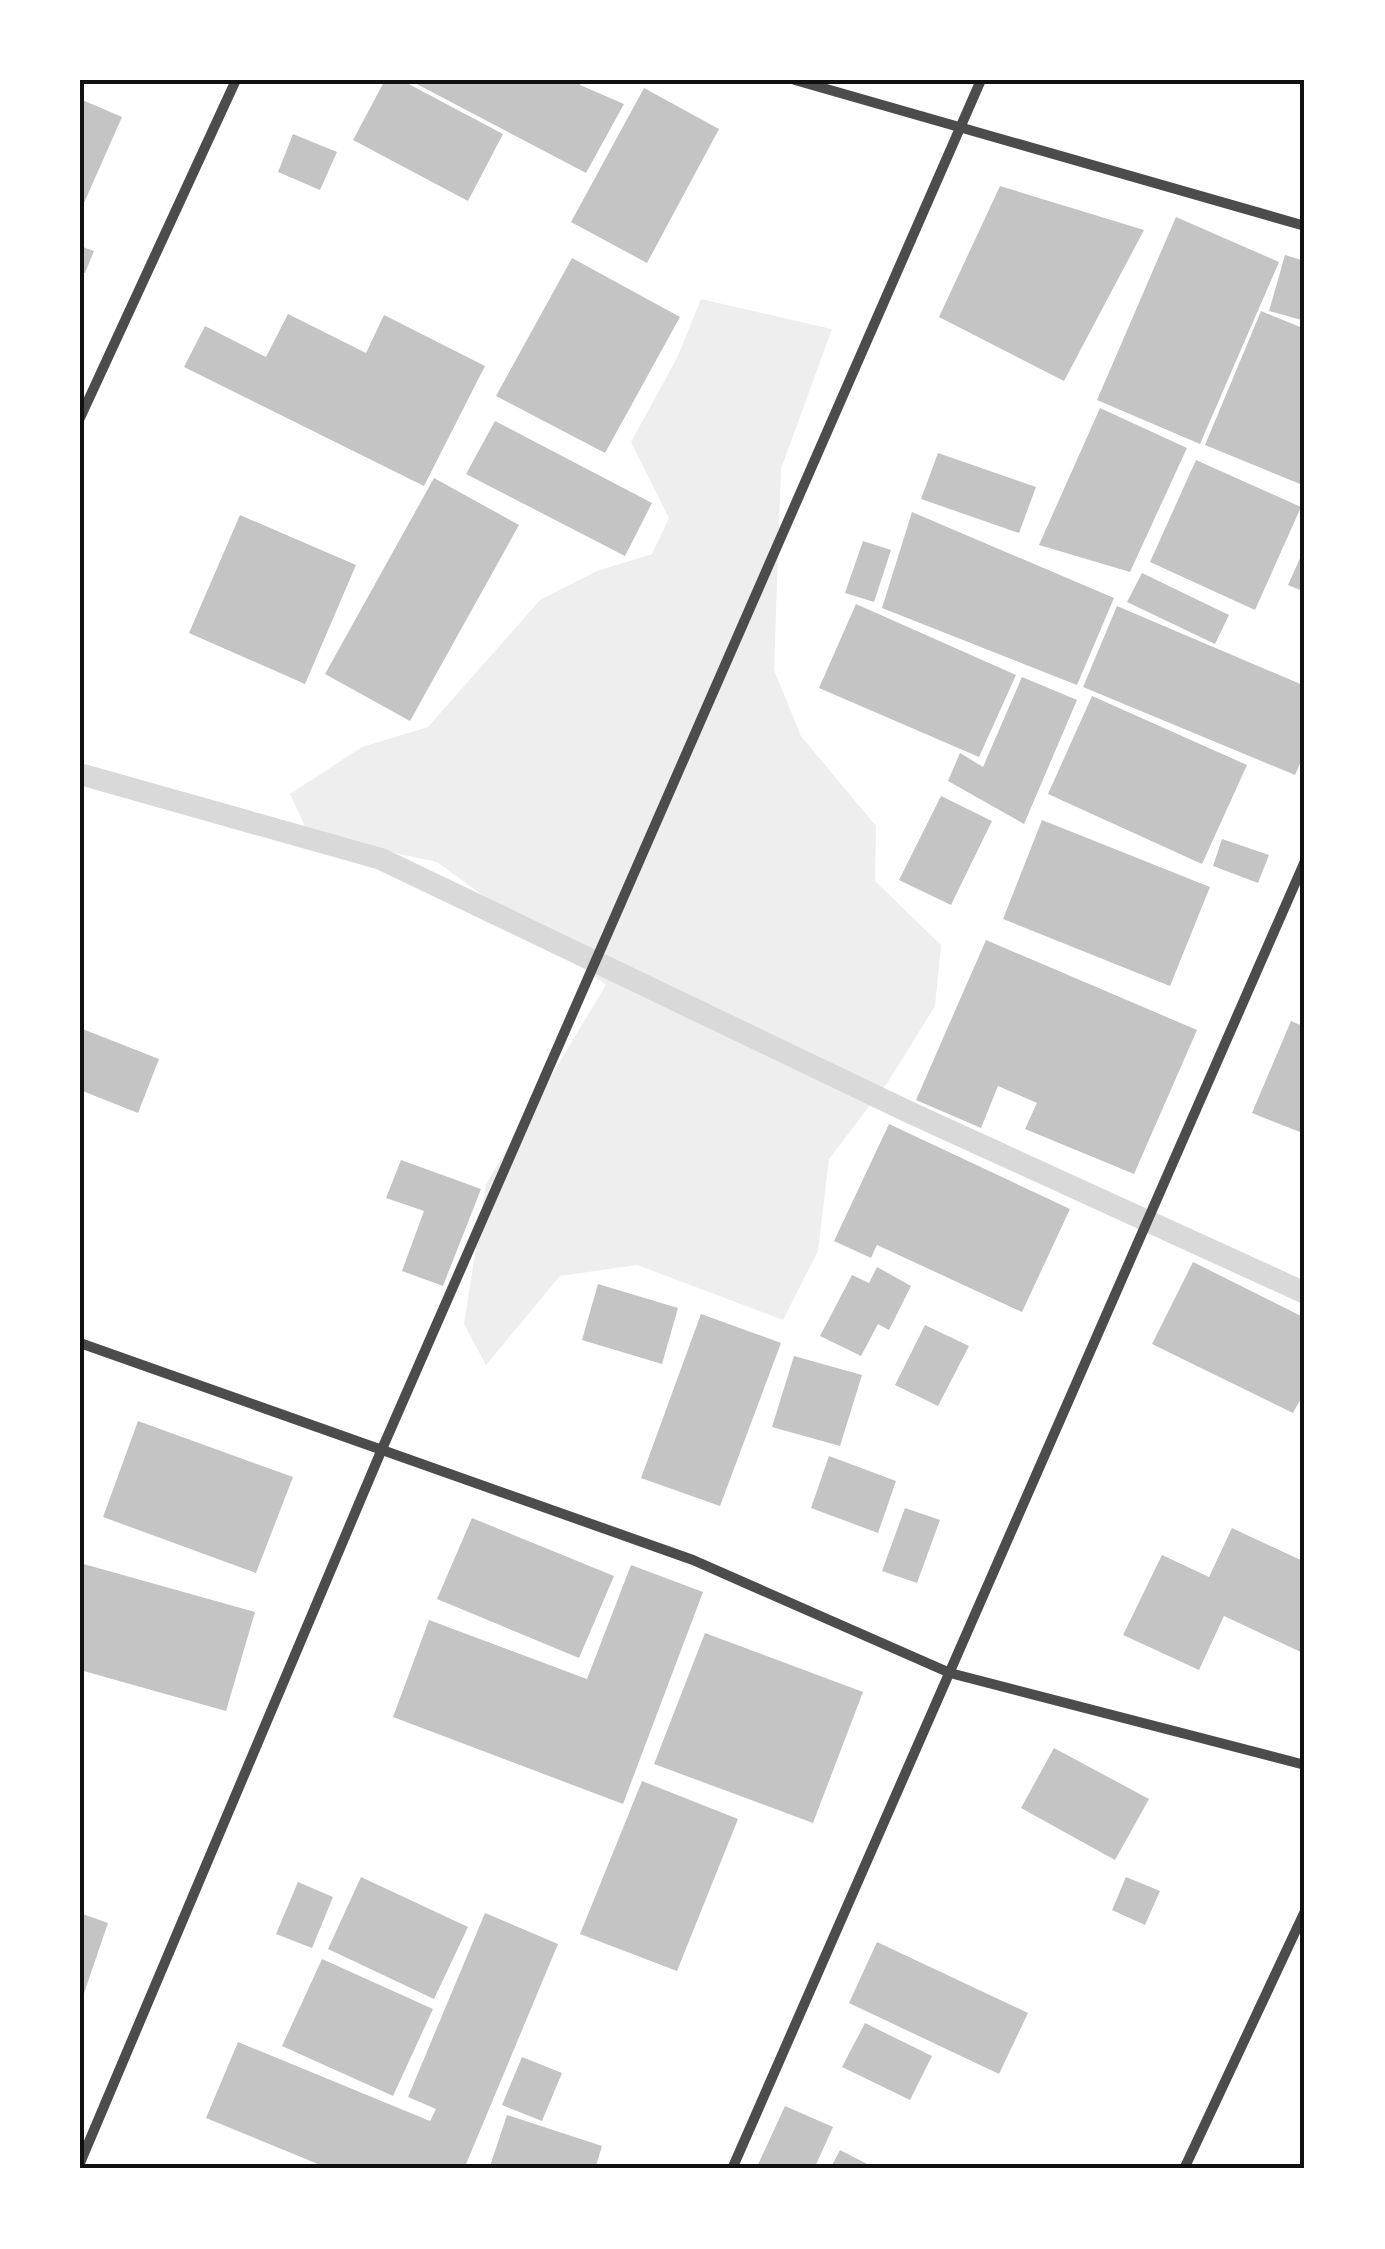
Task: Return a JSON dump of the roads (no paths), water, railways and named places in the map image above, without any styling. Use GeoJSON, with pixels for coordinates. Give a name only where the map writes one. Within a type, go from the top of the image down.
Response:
{"type":"FeatureCollection","features":[{"type":"Feature","properties":{"kind":"street"},"geometry":{"type":"LineString","coordinates":[[80,418],[236,80]]}},
{"type":"Feature","properties":{"kind":"street"},"geometry":{"type":"LineString","coordinates":[[795,80],[960,124],[1305,226]]}},
{"type":"Feature","properties":{"kind":"street"},"geometry":{"type":"LineString","coordinates":[[80,2164],[382,1449],[982,80]]}},
{"type":"Feature","properties":{"kind":"street"},"geometry":{"type":"LineString","coordinates":[[732,2169],[1305,861]]}},
{"type":"Feature","properties":{"kind":"street"},"geometry":{"type":"LineString","coordinates":[[80,1344],[692,1560],[950,1673],[1305,1765]]}},
{"type":"Feature","properties":{"kind":"street"},"geometry":{"type":"LineString","coordinates":[[1184,2169],[1305,1911]]}},
{"type":"Feature","properties":{"kind":"waterway"},"geometry":{"type":"LineString","coordinates":[[80,774],[381,859],[911,1113],[1305,1293]]}}]}
